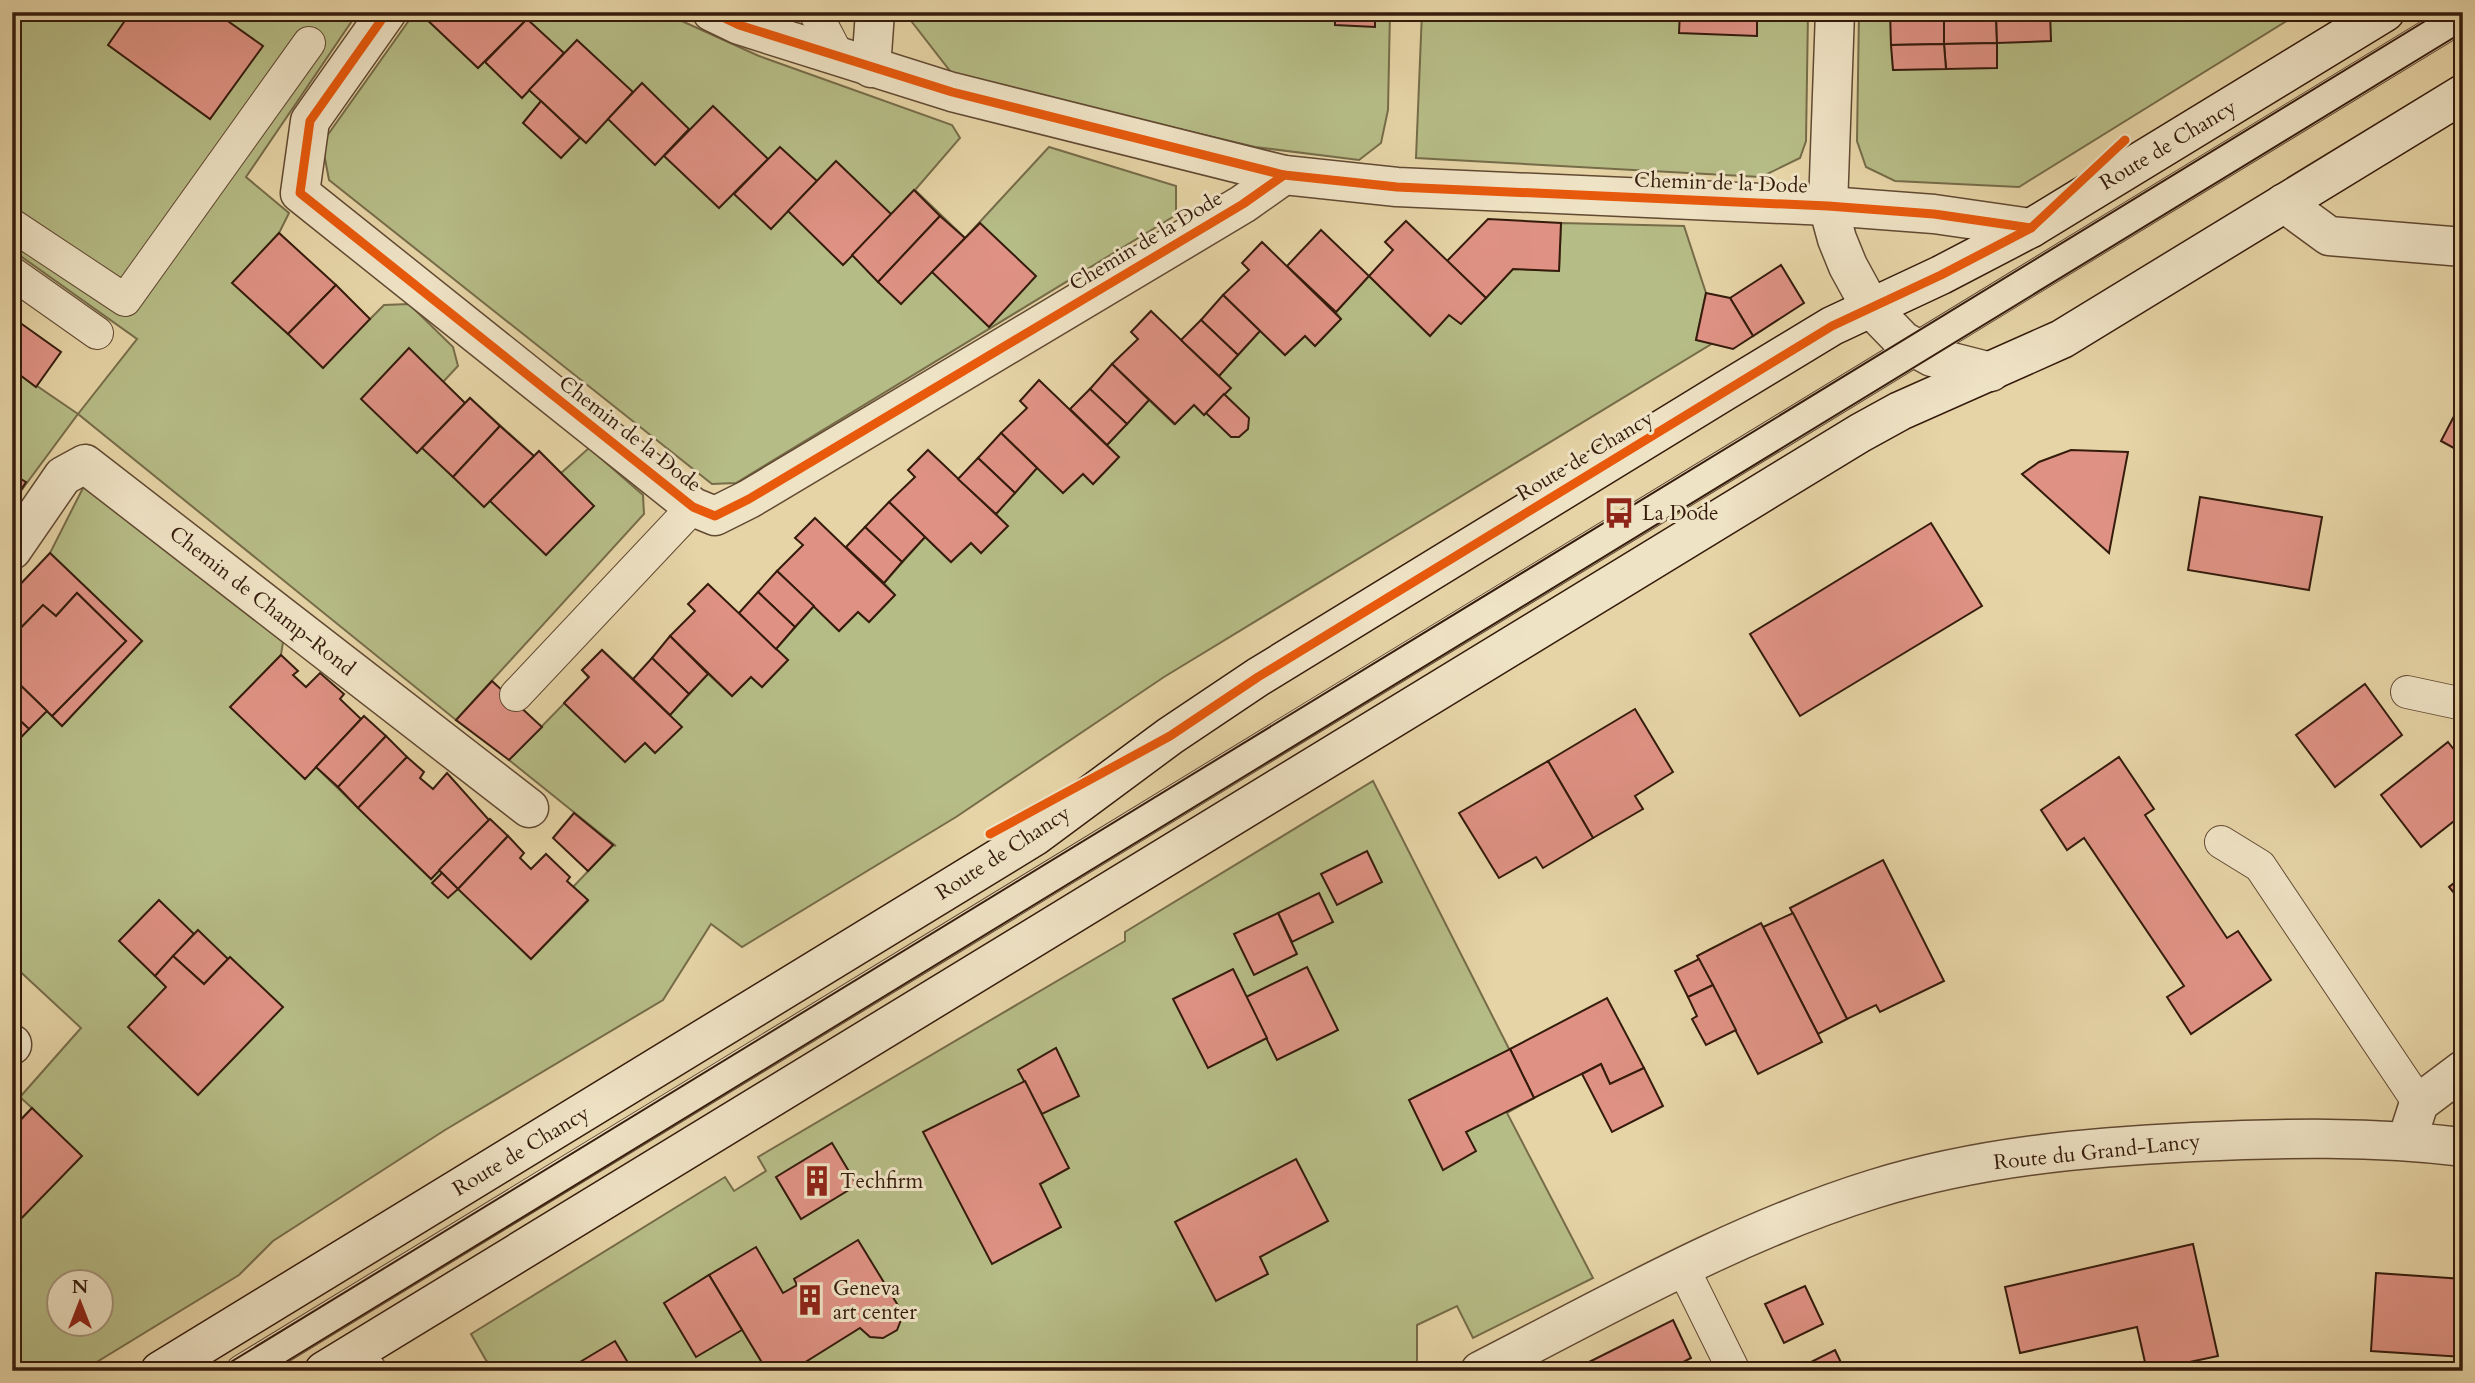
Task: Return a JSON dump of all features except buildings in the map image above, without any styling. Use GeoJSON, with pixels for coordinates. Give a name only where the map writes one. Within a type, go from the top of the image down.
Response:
{"type":"FeatureCollection","features":[{"type":"Feature","properties":{"kind":"street","name":"Chemin de la Dode"},"geometry":{"type":"LineString","coordinates":[[387,12],[310,121],[300,193],[693,507],[715,516],[749,499],[1243,204],[1284,175]]}},
{"type":"Feature","properties":{"kind":"street","name":"Chemin de la Dode"},"geometry":{"type":"LineString","coordinates":[[712,12],[739,25],[952,92],[1284,175],[1397,187],[1828,206],[1934,214],[2031,228]]}},
{"type":"Feature","properties":{"kind":"street"},"geometry":{"type":"LineString","coordinates":[[855,62],[875,12]]}},
{"type":"Feature","properties":{"kind":"street"},"geometry":{"type":"LineString","coordinates":[[1828,206],[1835,12]]}},
{"type":"Feature","properties":{"kind":"street","name":"Route de Chancy"},"geometry":{"type":"LineString","coordinates":[[160,1371],[1035,836],[1170,736],[1258,677],[1832,326],[2031,228],[2385,12]]}},
{"type":"Feature","properties":{"kind":"street"},"geometry":{"type":"LineString","coordinates":[[350,1364],[1860,433],[1900,411],[2062,339],[2463,94]]}},
{"type":"Feature","properties":{"kind":"street"},"geometry":{"type":"LineString","coordinates":[[2284,203],[2329,236],[2463,247]]}},
{"type":"Feature","properties":{"kind":"street","name":"Chemin de la Dode"},"geometry":{"type":"LineString","coordinates":[[1828,206],[1838,243],[1871,308],[1903,341],[1959,365],[1991,372]]}},
{"type":"Feature","properties":{"kind":"street","name":"Chemin de Champ-Rond"},"geometry":{"type":"LineString","coordinates":[[12,550],[63,476],[85,464],[530,808]]}},
{"type":"Feature","properties":{"kind":"street"},"geometry":{"type":"LineString","coordinates":[[2407,1140],[2419,1102],[2463,1070]]}},
{"type":"Feature","properties":{"kind":"street","name":"Route du Grand-Lancy"},"geometry":{"type":"LineString","coordinates":[[1480,1371],[1683,1268],[1805,1214],[1874,1189],[2000,1160],[2135,1145],[2259,1139],[2407,1140],[2463,1146]]}},
{"type":"Feature","properties":{"kind":"lane"},"geometry":{"type":"LineString","coordinates":[[815,12],[855,62]]}},
{"type":"Feature","properties":{"kind":"lane"},"geometry":{"type":"LineString","coordinates":[[242,1371],[2463,15]]}},
{"type":"Feature","properties":{"kind":"lane"},"geometry":{"type":"LineString","coordinates":[[12,225],[125,300],[309,43]]}},
{"type":"Feature","properties":{"kind":"lane"},"geometry":{"type":"LineString","coordinates":[[12,273],[97,334]]}},
{"type":"Feature","properties":{"kind":"lane"},"geometry":{"type":"LineString","coordinates":[[516,695],[693,507]]}},
{"type":"Feature","properties":{"kind":"lane"},"geometry":{"type":"LineString","coordinates":[[2407,692],[2463,704]]}},
{"type":"Feature","properties":{"kind":"lane"},"geometry":{"type":"LineString","coordinates":[[2221,842],[2260,866],[2419,1102]]}},
{"type":"Feature","properties":{"kind":"lane"},"geometry":{"type":"LineString","coordinates":[[1683,1268],[1734,1371]]}},
{"type":"Feature","properties":{"kind":"green space"},"geometry":{"type":"Polygon","coordinates":[[[12,12],[358,12],[246,177],[289,213],[279,233],[370,319],[384,305],[409,304],[453,347],[458,366],[443,382],[465,403],[470,398],[534,456],[539,451],[561,473],[589,448],[643,495],[644,514],[456,720],[78,414],[137,339],[12,250],[12,12]]]}},
{"type":"Feature","properties":{"kind":"green space"},"geometry":{"type":"Polygon","coordinates":[[[415,12],[662,12],[759,56],[952,125],[960,138],[915,190],[965,238],[1049,147],[1176,186],[1176,215],[736,483],[712,484],[329,180],[322,143],[415,12]]]}},
{"type":"Feature","properties":{"kind":"green space"},"geometry":{"type":"Polygon","coordinates":[[[914,12],[1390,12],[1388,110],[1381,143],[1359,160],[1255,147],[954,76],[912,22],[914,12]]]}},
{"type":"Feature","properties":{"kind":"green space"},"geometry":{"type":"Polygon","coordinates":[[[1422,12],[1808,12],[1806,141],[1800,158],[1761,177],[1416,158],[1422,12]]]}},
{"type":"Feature","properties":{"kind":"green space"},"geometry":{"type":"Polygon","coordinates":[[[1859,12],[2301,12],[2019,187],[1895,181],[1866,167],[1857,141],[1859,12]]]}},
{"type":"Feature","properties":{"kind":"green space"},"geometry":{"type":"Polygon","coordinates":[[[1561,223],[1684,226],[1706,293],[1696,340],[1713,343],[1164,677],[956,817],[742,947],[711,924],[663,1000],[445,1130],[273,1241],[239,1275],[82,1371],[12,1371],[12,1129],[32,1108],[20,1097],[81,1028],[12,964],[12,713],[47,711],[62,726],[142,641],[50,553],[84,486],[283,642],[281,655],[231,707],[304,778],[316,767],[431,879],[439,870],[531,959],[588,901],[573,887],[613,845],[616,846],[509,760],[589,678],[582,670],[602,650],[671,714],[708,674],[732,696],[751,677],[762,687],[788,660],[776,649],[814,606],[839,631],[858,612],[869,622],[895,595],[884,583],[925,537],[951,562],[971,543],[981,553],[1007,526],[996,514],[1037,468],[1083,474],[1093,484],[1119,457],[1107,445],[1149,400],[1174,424],[1194,405],[1204,415],[1230,388],[1219,376],[1260,331],[1285,355],[1305,336],[1315,346],[1341,319],[1336,312],[1369,276],[1430,336],[1449,315],[1461,324],[1513,269],[1559,271],[1561,223]]]}},
{"type":"Feature","properties":{"kind":"green space"},"geometry":{"type":"Polygon","coordinates":[[[12,369],[78,414],[12,503],[12,369]]]}},
{"type":"Feature","properties":{"kind":"green space"},"geometry":{"type":"Polygon","coordinates":[[[1373,781],[1534,1098],[1507,1113],[1593,1278],[1473,1338],[1457,1306],[1417,1325],[1417,1369],[1414,1371],[472,1371],[487,1362],[471,1334],[725,1177],[734,1191],[766,1171],[758,1157],[1125,941],[1125,932],[1373,781]]]}},
{"type":"Feature","properties":{"kind":"tram line"},"geometry":{"type":"LineString","coordinates":[[216,1371],[2440,12]]}},
{"type":"Feature","properties":{"kind":"tram line"},"geometry":{"type":"LineString","coordinates":[[271,1371],[2463,32]]}},
{"type":"Feature","properties":{"kind":"cycle path"},"geometry":{"type":"LineString","coordinates":[[387,12],[310,121],[300,193],[693,507],[715,516],[749,499],[1243,204],[1284,175]]}},
{"type":"Feature","properties":{"kind":"cycle path"},"geometry":{"type":"LineString","coordinates":[[712,12],[739,25],[952,92],[1284,175],[1397,187],[1828,206],[1934,214],[2031,228]]}},
{"type":"Feature","properties":{"kind":"cycle path"},"geometry":{"type":"LineString","coordinates":[[990,834],[1170,736],[1258,677],[1832,326],[1941,275],[2031,228],[2125,140]]}},
{"type":"Feature","properties":{"kind":"place","name":"La Dode"},"geometry":{"type":"Point","coordinates":[1619,513]}},
{"type":"Feature","properties":{"kind":"place","name":"Techfirm"},"geometry":{"type":"Point","coordinates":[817,1181]}},
{"type":"Feature","properties":{"kind":"place","name":"Geneva art center"},"geometry":{"type":"Point","coordinates":[810,1300]}}]}
